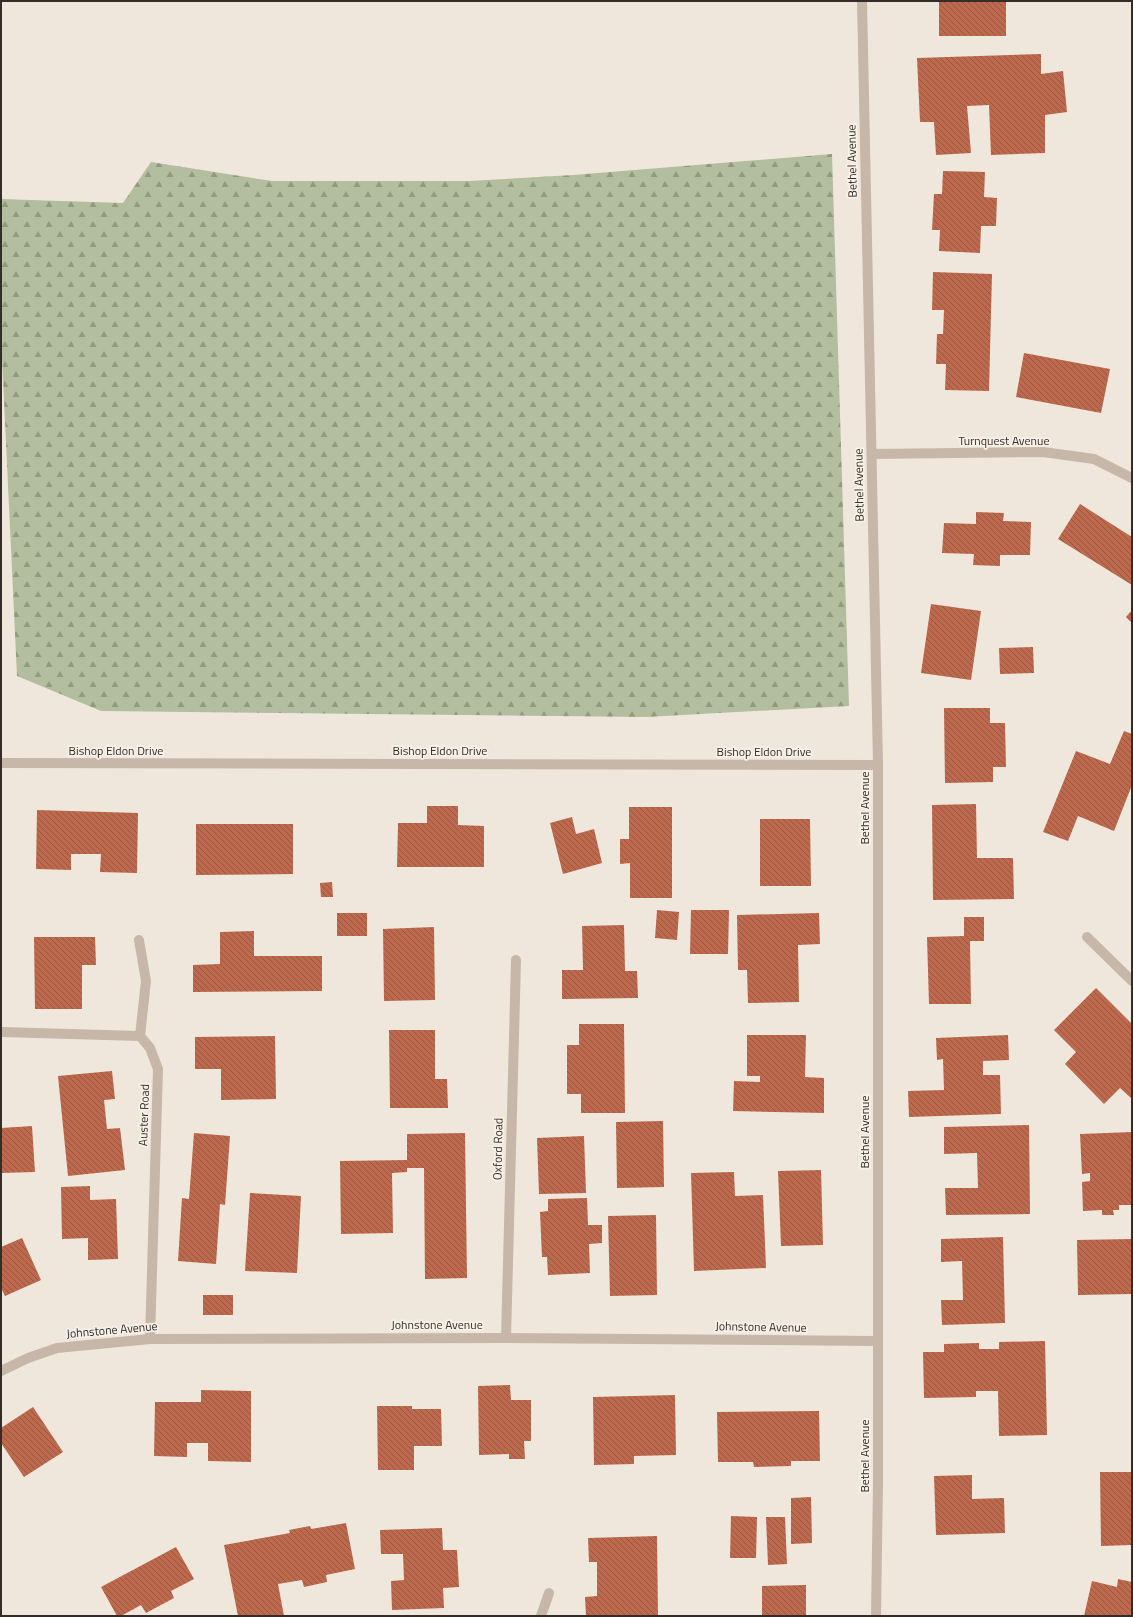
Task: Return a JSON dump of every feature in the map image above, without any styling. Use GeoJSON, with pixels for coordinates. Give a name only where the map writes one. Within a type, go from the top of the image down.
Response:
{"type":"FeatureCollection","features":[{"type":"Feature","properties":{"kind":"street","name":"Bethel Avenue"},"geometry":{"type":"LineString","coordinates":[[862,1],[878,765],[878,1341],[876,1616]]}},
{"type":"Feature","properties":{"kind":"street","name":"Turnquest Avenue"},"geometry":{"type":"LineString","coordinates":[[872,454],[1042,452],[1094,459],[1132,478]]}},
{"type":"Feature","properties":{"kind":"street","name":"Bishop Eldon Drive"},"geometry":{"type":"LineString","coordinates":[[1,763],[878,765]]}},
{"type":"Feature","properties":{"kind":"street"},"geometry":{"type":"LineString","coordinates":[[1087,937],[1132,981]]}},
{"type":"Feature","properties":{"kind":"street"},"geometry":{"type":"LineString","coordinates":[[1,1032],[140,1036],[146,981],[139,940]]}},
{"type":"Feature","properties":{"kind":"street","name":"Oxford Road"},"geometry":{"type":"LineString","coordinates":[[506,1338],[516,960]]}},
{"type":"Feature","properties":{"kind":"street","name":"Auster Road"},"geometry":{"type":"LineString","coordinates":[[140,1036],[150,1048],[158,1069],[150,1339]]}},
{"type":"Feature","properties":{"kind":"street","name":"Johnstone Avenue"},"geometry":{"type":"LineString","coordinates":[[1,1371],[28,1358],[57,1348],[150,1339],[506,1338],[878,1341]]}},
{"type":"Feature","properties":{"kind":"street"},"geometry":{"type":"LineString","coordinates":[[541,1616],[549,1593]]}},
{"type":"Feature","properties":{"kind":"green space"},"geometry":{"type":"Polygon","coordinates":[[[832,154],[849,706],[646,717],[101,711],[17,676],[1,337],[1,199],[123,203],[151,162],[272,181],[469,181],[573,175],[832,154]]]}},
{"type":"Feature","properties":{"kind":"building"},"geometry":{"type":"Polygon","coordinates":[[[939,1],[1006,1],[1006,36],[939,36],[939,1]]]}},
{"type":"Feature","properties":{"kind":"building"},"geometry":{"type":"Polygon","coordinates":[[[1041,54],[1041,74],[1063,71],[1067,112],[1045,115],[1045,153],[991,155],[989,105],[967,106],[971,153],[936,155],[934,122],[920,122],[917,58],[1041,54]]]}},
{"type":"Feature","properties":{"kind":"building"},"geometry":{"type":"Polygon","coordinates":[[[943,171],[985,172],[984,197],[997,198],[996,226],[981,226],[980,253],[939,251],[940,230],[932,230],[934,194],[942,194],[943,171]]]}},
{"type":"Feature","properties":{"kind":"building"},"geometry":{"type":"Polygon","coordinates":[[[933,272],[992,274],[989,391],[945,390],[946,364],[936,364],[937,334],[943,334],[944,310],[932,310],[933,272]]]}},
{"type":"Feature","properties":{"kind":"building"},"geometry":{"type":"Polygon","coordinates":[[[1024,353],[1110,369],[1101,413],[1016,397],[1024,353]]]}},
{"type":"Feature","properties":{"kind":"building"},"geometry":{"type":"Polygon","coordinates":[[[1080,504],[1132,537],[1132,585],[1058,539],[1080,504]]]}},
{"type":"Feature","properties":{"kind":"building"},"geometry":{"type":"Polygon","coordinates":[[[976,512],[1004,513],[1003,521],[1031,522],[1030,555],[1000,555],[1000,566],[973,565],[974,554],[942,553],[944,523],[976,524],[976,512]]]}},
{"type":"Feature","properties":{"kind":"building"},"geometry":{"type":"Polygon","coordinates":[[[931,604],[981,611],[971,680],[921,673],[931,604]]]}},
{"type":"Feature","properties":{"kind":"building"},"geometry":{"type":"Polygon","coordinates":[[[1132,610],[1132,623],[1126,617],[1132,610]]]}},
{"type":"Feature","properties":{"kind":"building"},"geometry":{"type":"Polygon","coordinates":[[[1033,647],[1034,673],[1000,674],[999,648],[1033,647]]]}},
{"type":"Feature","properties":{"kind":"building"},"geometry":{"type":"Polygon","coordinates":[[[944,708],[990,708],[990,723],[1005,723],[1006,767],[993,767],[993,782],[945,783],[944,708]]]}},
{"type":"Feature","properties":{"kind":"building"},"geometry":{"type":"Polygon","coordinates":[[[1124,731],[1132,734],[1132,785],[1114,831],[1078,816],[1068,841],[1043,832],[1076,751],[1110,764],[1124,731]]]}},
{"type":"Feature","properties":{"kind":"building"},"geometry":{"type":"Polygon","coordinates":[[[976,804],[977,858],[1013,858],[1014,899],[933,900],[932,805],[976,804]]]}},
{"type":"Feature","properties":{"kind":"building"},"geometry":{"type":"Polygon","coordinates":[[[427,806],[458,806],[458,825],[484,826],[484,867],[397,867],[398,823],[427,823],[427,806]]]}},
{"type":"Feature","properties":{"kind":"building"},"geometry":{"type":"Polygon","coordinates":[[[629,807],[672,807],[672,898],[630,898],[630,863],[620,864],[620,839],[629,839],[629,807]]]}},
{"type":"Feature","properties":{"kind":"building"},"geometry":{"type":"Polygon","coordinates":[[[37,810],[138,813],[137,873],[100,872],[101,854],[71,854],[71,870],[36,869],[37,810]]]}},
{"type":"Feature","properties":{"kind":"building"},"geometry":{"type":"Polygon","coordinates":[[[572,817],[576,834],[594,829],[602,863],[563,874],[550,823],[572,817]]]}},
{"type":"Feature","properties":{"kind":"building"},"geometry":{"type":"Polygon","coordinates":[[[760,819],[810,819],[811,886],[760,886],[760,819]]]}},
{"type":"Feature","properties":{"kind":"building"},"geometry":{"type":"Polygon","coordinates":[[[196,824],[293,824],[293,874],[196,875],[196,824]]]}},
{"type":"Feature","properties":{"kind":"building"},"geometry":{"type":"Polygon","coordinates":[[[332,882],[333,897],[321,897],[320,883],[332,882]]]}},
{"type":"Feature","properties":{"kind":"building"},"geometry":{"type":"Polygon","coordinates":[[[657,910],[679,912],[677,940],[655,938],[657,910]]]}},
{"type":"Feature","properties":{"kind":"building"},"geometry":{"type":"Polygon","coordinates":[[[691,910],[729,910],[728,954],[690,954],[691,910]]]}},
{"type":"Feature","properties":{"kind":"building"},"geometry":{"type":"Polygon","coordinates":[[[337,913],[367,913],[367,936],[337,936],[337,913]]]}},
{"type":"Feature","properties":{"kind":"building"},"geometry":{"type":"Polygon","coordinates":[[[819,913],[820,944],[798,945],[799,1002],[748,1003],[747,970],[738,970],[737,915],[819,913]]]}},
{"type":"Feature","properties":{"kind":"building"},"geometry":{"type":"Polygon","coordinates":[[[964,917],[984,917],[984,941],[970,941],[971,1004],[929,1004],[927,937],[964,936],[964,917]]]}},
{"type":"Feature","properties":{"kind":"building"},"geometry":{"type":"Polygon","coordinates":[[[624,925],[625,971],[637,971],[638,998],[562,999],[562,970],[583,970],[582,926],[624,925]]]}},
{"type":"Feature","properties":{"kind":"building"},"geometry":{"type":"Polygon","coordinates":[[[434,927],[435,1000],[384,1001],[383,929],[434,927]]]}},
{"type":"Feature","properties":{"kind":"building"},"geometry":{"type":"Polygon","coordinates":[[[254,931],[254,956],[322,956],[322,991],[193,992],[193,965],[220,964],[220,932],[254,931]]]}},
{"type":"Feature","properties":{"kind":"building"},"geometry":{"type":"Polygon","coordinates":[[[34,937],[95,937],[96,965],[82,965],[82,1009],[35,1009],[34,937]]]}},
{"type":"Feature","properties":{"kind":"building"},"geometry":{"type":"Polygon","coordinates":[[[1096,988],[1132,1024],[1132,1099],[1120,1088],[1104,1104],[1065,1064],[1076,1052],[1054,1030],[1096,988]]]}},
{"type":"Feature","properties":{"kind":"building"},"geometry":{"type":"Polygon","coordinates":[[[579,1024],[624,1024],[625,1113],[581,1113],[581,1094],[567,1094],[567,1045],[579,1045],[579,1024]]]}},
{"type":"Feature","properties":{"kind":"building"},"geometry":{"type":"Polygon","coordinates":[[[389,1030],[435,1030],[435,1079],[447,1079],[448,1108],[390,1108],[389,1030]]]}},
{"type":"Feature","properties":{"kind":"building"},"geometry":{"type":"Polygon","coordinates":[[[747,1035],[806,1035],[805,1077],[824,1078],[824,1113],[733,1111],[734,1081],[760,1082],[760,1076],[747,1076],[747,1035]]]}},
{"type":"Feature","properties":{"kind":"building"},"geometry":{"type":"Polygon","coordinates":[[[1008,1035],[1009,1060],[983,1061],[983,1075],[1000,1075],[1001,1114],[909,1117],[908,1091],[944,1090],[943,1059],[937,1060],[936,1038],[1008,1035]]]}},
{"type":"Feature","properties":{"kind":"building"},"geometry":{"type":"Polygon","coordinates":[[[275,1036],[276,1099],[221,1100],[221,1069],[195,1069],[195,1037],[275,1036]]]}},
{"type":"Feature","properties":{"kind":"building"},"geometry":{"type":"Polygon","coordinates":[[[112,1071],[115,1099],[104,1100],[107,1129],[120,1128],[125,1170],[68,1176],[58,1076],[112,1071]]]}},
{"type":"Feature","properties":{"kind":"building"},"geometry":{"type":"Polygon","coordinates":[[[663,1121],[664,1187],[617,1188],[616,1122],[663,1121]]]}},
{"type":"Feature","properties":{"kind":"building"},"geometry":{"type":"Polygon","coordinates":[[[1029,1125],[1030,1214],[946,1215],[945,1188],[978,1188],[977,1153],[944,1154],[944,1127],[1029,1125]]]}},
{"type":"Feature","properties":{"kind":"building"},"geometry":{"type":"Polygon","coordinates":[[[32,1126],[35,1172],[1,1173],[1,1128],[32,1126]]]}},
{"type":"Feature","properties":{"kind":"building"},"geometry":{"type":"Polygon","coordinates":[[[1132,1132],[1132,1205],[1119,1205],[1119,1210],[1113,1210],[1114,1215],[1102,1215],[1102,1210],[1083,1211],[1082,1182],[1090,1181],[1090,1173],[1082,1174],[1080,1134],[1132,1132]]]}},
{"type":"Feature","properties":{"kind":"building"},"geometry":{"type":"Polygon","coordinates":[[[194,1133],[230,1136],[225,1205],[220,1204],[216,1264],[178,1261],[182,1198],[189,1199],[194,1133]]]}},
{"type":"Feature","properties":{"kind":"building"},"geometry":{"type":"Polygon","coordinates":[[[465,1133],[467,1278],[425,1279],[424,1168],[407,1168],[407,1172],[392,1173],[393,1233],[341,1234],[340,1161],[407,1160],[407,1134],[465,1133]]]}},
{"type":"Feature","properties":{"kind":"building"},"geometry":{"type":"Polygon","coordinates":[[[584,1136],[586,1193],[539,1194],[537,1138],[584,1136]]]}},
{"type":"Feature","properties":{"kind":"building"},"geometry":{"type":"Polygon","coordinates":[[[821,1170],[823,1245],[781,1246],[778,1171],[821,1170]]]}},
{"type":"Feature","properties":{"kind":"building"},"geometry":{"type":"Polygon","coordinates":[[[734,1172],[735,1196],[763,1195],[766,1268],[694,1271],[691,1173],[734,1172]]]}},
{"type":"Feature","properties":{"kind":"building"},"geometry":{"type":"Polygon","coordinates":[[[90,1186],[90,1200],[116,1199],[118,1259],[88,1260],[88,1238],[62,1239],[61,1187],[90,1186]]]}},
{"type":"Feature","properties":{"kind":"building"},"geometry":{"type":"Polygon","coordinates":[[[250,1193],[301,1196],[297,1273],[245,1271],[250,1193]]]}},
{"type":"Feature","properties":{"kind":"building"},"geometry":{"type":"Polygon","coordinates":[[[587,1198],[588,1225],[602,1225],[602,1243],[589,1244],[590,1273],[548,1275],[547,1257],[542,1257],[540,1212],[548,1211],[548,1199],[587,1198]]]}},
{"type":"Feature","properties":{"kind":"building"},"geometry":{"type":"Polygon","coordinates":[[[656,1215],[657,1295],[610,1296],[608,1216],[656,1215]]]}},
{"type":"Feature","properties":{"kind":"building"},"geometry":{"type":"Polygon","coordinates":[[[1003,1237],[1005,1323],[942,1325],[941,1300],[963,1300],[962,1261],[941,1262],[941,1239],[1003,1237]]]}},
{"type":"Feature","properties":{"kind":"building"},"geometry":{"type":"Polygon","coordinates":[[[22,1238],[41,1280],[5,1296],[1,1288],[1,1247],[22,1238]]]}},
{"type":"Feature","properties":{"kind":"building"},"geometry":{"type":"Polygon","coordinates":[[[1132,1239],[1132,1294],[1078,1295],[1077,1240],[1132,1239]]]}},
{"type":"Feature","properties":{"kind":"building"},"geometry":{"type":"Polygon","coordinates":[[[203,1295],[233,1295],[233,1315],[203,1315],[203,1295]]]}},
{"type":"Feature","properties":{"kind":"building"},"geometry":{"type":"Polygon","coordinates":[[[1045,1341],[1047,1435],[999,1436],[998,1391],[976,1391],[976,1397],[924,1398],[923,1352],[944,1352],[944,1344],[979,1343],[979,1349],[999,1349],[999,1342],[1045,1341]]]}},
{"type":"Feature","properties":{"kind":"building"},"geometry":{"type":"Polygon","coordinates":[[[510,1385],[511,1400],[531,1400],[531,1441],[524,1441],[525,1459],[509,1459],[509,1454],[479,1455],[478,1386],[510,1385]]]}},
{"type":"Feature","properties":{"kind":"building"},"geometry":{"type":"Polygon","coordinates":[[[201,1390],[251,1391],[251,1462],[208,1461],[208,1443],[187,1443],[187,1457],[154,1456],[155,1402],[201,1402],[201,1390]]]}},
{"type":"Feature","properties":{"kind":"building"},"geometry":{"type":"Polygon","coordinates":[[[675,1395],[676,1455],[634,1456],[634,1464],[594,1465],[593,1397],[675,1395]]]}},
{"type":"Feature","properties":{"kind":"building"},"geometry":{"type":"Polygon","coordinates":[[[377,1406],[412,1406],[412,1409],[441,1409],[442,1446],[414,1446],[414,1470],[378,1470],[377,1406]]]}},
{"type":"Feature","properties":{"kind":"building"},"geometry":{"type":"Polygon","coordinates":[[[33,1407],[63,1452],[24,1477],[1,1443],[1,1428],[33,1407]]]}},
{"type":"Feature","properties":{"kind":"building"},"geometry":{"type":"Polygon","coordinates":[[[819,1411],[820,1461],[791,1461],[791,1466],[754,1467],[753,1462],[718,1462],[717,1412],[819,1411]]]}},
{"type":"Feature","properties":{"kind":"building"},"geometry":{"type":"Polygon","coordinates":[[[1100,1472],[1132,1472],[1132,1545],[1101,1546],[1100,1472]]]}},
{"type":"Feature","properties":{"kind":"building"},"geometry":{"type":"Polygon","coordinates":[[[972,1475],[972,1499],[1004,1498],[1005,1533],[936,1535],[934,1476],[972,1475]]]}},
{"type":"Feature","properties":{"kind":"building"},"geometry":{"type":"Polygon","coordinates":[[[811,1497],[812,1543],[791,1544],[791,1498],[811,1497]]]}},
{"type":"Feature","properties":{"kind":"building"},"geometry":{"type":"Polygon","coordinates":[[[731,1516],[757,1517],[756,1558],[730,1558],[731,1516]]]}},
{"type":"Feature","properties":{"kind":"building"},"geometry":{"type":"Polygon","coordinates":[[[766,1517],[785,1517],[787,1564],[768,1565],[766,1517]]]}},
{"type":"Feature","properties":{"kind":"building"},"geometry":{"type":"Polygon","coordinates":[[[346,1523],[355,1569],[326,1575],[327,1582],[304,1587],[302,1580],[278,1584],[284,1616],[238,1616],[224,1545],[290,1533],[289,1530],[310,1526],[311,1529],[346,1523]]]}},
{"type":"Feature","properties":{"kind":"building"},"geometry":{"type":"Polygon","coordinates":[[[442,1528],[443,1550],[457,1550],[459,1587],[443,1588],[444,1608],[392,1610],[391,1581],[404,1580],[403,1554],[381,1554],[380,1530],[442,1528]]]}},
{"type":"Feature","properties":{"kind":"building"},"geometry":{"type":"Polygon","coordinates":[[[657,1536],[658,1616],[586,1616],[585,1597],[597,1596],[597,1562],[589,1562],[588,1538],[657,1536]]]}},
{"type":"Feature","properties":{"kind":"building"},"geometry":{"type":"Polygon","coordinates":[[[176,1547],[194,1579],[171,1591],[174,1598],[146,1613],[141,1605],[121,1616],[117,1616],[101,1587],[176,1547]]]}},
{"type":"Feature","properties":{"kind":"building"},"geometry":{"type":"Polygon","coordinates":[[[1118,1579],[1132,1582],[1132,1616],[1084,1616],[1092,1581],[1117,1587],[1118,1579]]]}},
{"type":"Feature","properties":{"kind":"building"},"geometry":{"type":"Polygon","coordinates":[[[806,1585],[806,1616],[762,1616],[762,1586],[806,1585]]]}}]}
